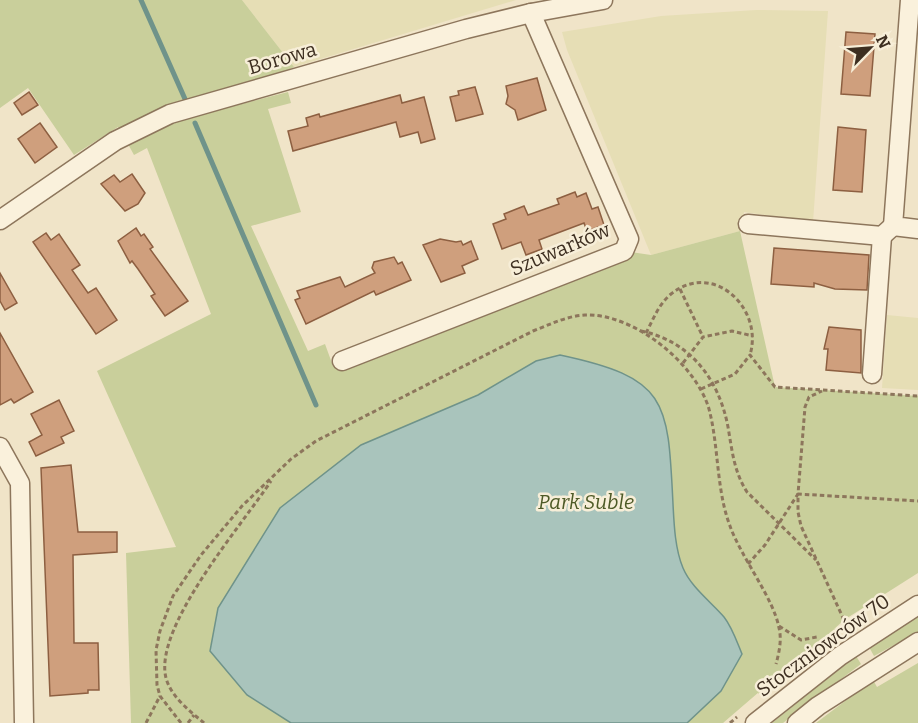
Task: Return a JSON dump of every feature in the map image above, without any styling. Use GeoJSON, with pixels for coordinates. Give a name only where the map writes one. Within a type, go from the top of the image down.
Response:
{"type":"FeatureCollection","features":[{"type":"Feature","properties":{"kind":"street","name":"Borowa"},"geometry":{"type":"LineString","coordinates":[[0,220],[115,141],[170,114],[531,12],[603,0]]}},
{"type":"Feature","properties":{"kind":"street"},"geometry":{"type":"LineString","coordinates":[[872,374],[910,0]]}},
{"type":"Feature","properties":{"kind":"street","name":"Szuwarków"},"geometry":{"type":"LineString","coordinates":[[342,361],[624,251],[629,239],[531,12]]}},
{"type":"Feature","properties":{"kind":"street"},"geometry":{"type":"LineString","coordinates":[[748,224],[887,231],[918,229]]}},
{"type":"Feature","properties":{"kind":"street"},"geometry":{"type":"LineString","coordinates":[[0,447],[20,483],[24,723]]}},
{"type":"Feature","properties":{"kind":"street","name":"Stoczniowców 70"},"geometry":{"type":"LineString","coordinates":[[755,723],[840,656],[918,605]]}},
{"type":"Feature","properties":{"kind":"street"},"geometry":{"type":"LineString","coordinates":[[797,723],[818,706],[918,642]]}},
{"type":"Feature","properties":{"kind":"path"},"geometry":{"type":"LineString","coordinates":[[646,334],[663,302],[680,289],[698,283],[727,290],[744,306],[753,326],[750,355],[735,374],[715,385],[701,389]]}},
{"type":"Feature","properties":{"kind":"path"},"geometry":{"type":"LineString","coordinates":[[680,289],[703,338]]}},
{"type":"Feature","properties":{"kind":"path"},"geometry":{"type":"LineString","coordinates":[[181,723],[160,696],[155,672],[156,650],[165,611],[201,555],[242,506],[316,441],[485,354],[565,318],[588,315],[619,321],[646,334],[674,342],[690,354],[715,385],[722,400],[735,471],[740,482],[816,560]]}},
{"type":"Feature","properties":{"kind":"path"},"geometry":{"type":"LineString","coordinates":[[684,363],[703,338],[732,331],[753,336]]}},
{"type":"Feature","properties":{"kind":"path"},"geometry":{"type":"LineString","coordinates":[[646,334],[684,363],[701,389],[709,409],[725,512],[779,626],[780,638],[776,664]]}},
{"type":"Feature","properties":{"kind":"path"},"geometry":{"type":"LineString","coordinates":[[750,355],[775,387],[918,396]]}},
{"type":"Feature","properties":{"kind":"path"},"geometry":{"type":"LineString","coordinates":[[824,390],[809,397],[805,407],[798,513],[801,526],[844,620]]}},
{"type":"Feature","properties":{"kind":"path"},"geometry":{"type":"LineString","coordinates":[[204,723],[171,690],[166,679],[168,643],[181,613],[276,474]]}},
{"type":"Feature","properties":{"kind":"path"},"geometry":{"type":"LineString","coordinates":[[748,564],[779,524],[798,494]]}},
{"type":"Feature","properties":{"kind":"path"},"geometry":{"type":"LineString","coordinates":[[798,494],[918,501]]}},
{"type":"Feature","properties":{"kind":"path"},"geometry":{"type":"LineString","coordinates":[[779,626],[801,640],[817,637]]}},
{"type":"Feature","properties":{"kind":"path"},"geometry":{"type":"LineString","coordinates":[[146,723],[160,696]]}},
{"type":"Feature","properties":{"kind":"path"},"geometry":{"type":"LineString","coordinates":[[188,723],[194,715]]}},
{"type":"Feature","properties":{"kind":"shaded area"},"geometry":{"type":"Polygon","coordinates":[[[242,0],[516,0],[294,67],[242,0]]]}},
{"type":"Feature","properties":{"kind":"shaded area"},"geometry":{"type":"Polygon","coordinates":[[[756,10],[828,11],[813,222],[744,212],[740,231],[651,255],[567,50],[562,32],[661,16],[756,10]]]}},
{"type":"Feature","properties":{"kind":"shaded area"},"geometry":{"type":"Polygon","coordinates":[[[887,315],[918,318],[918,390],[882,388],[887,315]]]}},
{"type":"Feature","properties":{"kind":"green space"},"geometry":{"type":"Polygon","coordinates":[[[0,0],[242,0],[294,67],[271,79],[120,130],[118,127],[74,155],[28,88],[0,108],[0,0]]]}},
{"type":"Feature","properties":{"kind":"green space","name":"Park Suble"},"geometry":{"type":"Polygon","coordinates":[[[288,92],[291,103],[268,109],[301,212],[251,226],[308,351],[325,344],[333,366],[624,251],[651,255],[740,231],[775,387],[918,396],[918,573],[844,620],[833,630],[840,626],[843,630],[758,694],[759,692],[723,723],[131,723],[126,553],[176,547],[97,371],[211,314],[147,148],[134,155],[128,144],[186,118],[288,92]]]}},
{"type":"Feature","properties":{"kind":"green space"},"geometry":{"type":"Polygon","coordinates":[[[918,616],[918,632],[874,656],[869,647],[918,616]]]}},
{"type":"Feature","properties":{"kind":"green space"},"geometry":{"type":"Polygon","coordinates":[[[856,656],[861,664],[783,723],[772,723],[856,656]]]}},
{"type":"Feature","properties":{"kind":"green space"},"geometry":{"type":"Polygon","coordinates":[[[918,663],[918,723],[816,723],[873,680],[877,687],[918,663]]]}},
{"type":"Feature","properties":{"kind":"water"},"geometry":{"type":"Polygon","coordinates":[[[560,355],[623,373],[642,385],[655,399],[664,417],[671,469],[674,528],[680,561],[686,575],[727,621],[742,654],[721,691],[687,723],[291,723],[247,695],[210,651],[218,608],[280,508],[361,445],[478,395],[536,361],[560,355]]]}},
{"type":"Feature","properties":{"kind":"building"},"geometry":{"type":"Polygon","coordinates":[[[846,32],[875,34],[870,96],[841,94],[846,32]]]}},
{"type":"Feature","properties":{"kind":"building"},"geometry":{"type":"Polygon","coordinates":[[[537,78],[546,110],[518,120],[515,110],[506,104],[508,96],[506,86],[537,78]]]}},
{"type":"Feature","properties":{"kind":"building"},"geometry":{"type":"Polygon","coordinates":[[[475,87],[483,114],[456,121],[450,97],[459,95],[458,91],[475,87]]]}},
{"type":"Feature","properties":{"kind":"building"},"geometry":{"type":"Polygon","coordinates":[[[29,92],[38,105],[22,115],[14,103],[29,92]]]}},
{"type":"Feature","properties":{"kind":"building"},"geometry":{"type":"Polygon","coordinates":[[[400,95],[402,103],[424,97],[435,139],[421,143],[418,132],[400,137],[396,122],[293,151],[288,131],[308,126],[306,118],[319,114],[320,117],[400,95]]]}},
{"type":"Feature","properties":{"kind":"building"},"geometry":{"type":"Polygon","coordinates":[[[40,123],[57,147],[35,163],[18,139],[40,123]]]}},
{"type":"Feature","properties":{"kind":"building"},"geometry":{"type":"Polygon","coordinates":[[[838,127],[866,130],[862,192],[833,190],[838,127]]]}},
{"type":"Feature","properties":{"kind":"building"},"geometry":{"type":"Polygon","coordinates":[[[132,174],[145,193],[138,204],[125,211],[101,184],[114,175],[120,182],[132,174]]]}},
{"type":"Feature","properties":{"kind":"building"},"geometry":{"type":"Polygon","coordinates":[[[575,192],[577,197],[586,193],[592,209],[598,207],[604,225],[587,231],[584,223],[539,240],[542,249],[526,255],[521,242],[502,249],[493,224],[506,219],[504,214],[524,206],[528,215],[559,204],[557,199],[575,192]]]}},
{"type":"Feature","properties":{"kind":"building"},"geometry":{"type":"Polygon","coordinates":[[[136,228],[141,236],[144,234],[153,247],[150,249],[188,301],[165,316],[151,296],[155,294],[132,261],[130,263],[118,241],[136,228]]]}},
{"type":"Feature","properties":{"kind":"building"},"geometry":{"type":"Polygon","coordinates":[[[46,233],[51,240],[59,234],[80,265],[72,270],[88,293],[96,288],[117,320],[96,334],[33,242],[46,233]]]}},
{"type":"Feature","properties":{"kind":"building"},"geometry":{"type":"Polygon","coordinates":[[[440,239],[461,241],[463,245],[471,241],[478,259],[462,266],[465,273],[441,282],[423,245],[440,239]]]}},
{"type":"Feature","properties":{"kind":"building"},"geometry":{"type":"Polygon","coordinates":[[[774,248],[869,255],[867,290],[835,289],[814,283],[814,287],[771,284],[774,248]]]}},
{"type":"Feature","properties":{"kind":"building"},"geometry":{"type":"Polygon","coordinates":[[[394,257],[398,264],[402,262],[411,280],[376,295],[374,291],[306,324],[295,300],[300,298],[297,291],[340,277],[345,287],[375,273],[372,268],[374,262],[394,257]]]}},
{"type":"Feature","properties":{"kind":"building"},"geometry":{"type":"Polygon","coordinates":[[[0,273],[17,303],[5,310],[0,301],[0,273]]]}},
{"type":"Feature","properties":{"kind":"building"},"geometry":{"type":"Polygon","coordinates":[[[829,327],[861,330],[861,373],[826,370],[828,349],[824,349],[829,327]]]}},
{"type":"Feature","properties":{"kind":"building"},"geometry":{"type":"Polygon","coordinates":[[[0,333],[33,392],[14,403],[11,399],[0,405],[0,333]]]}},
{"type":"Feature","properties":{"kind":"building"},"geometry":{"type":"Polygon","coordinates":[[[59,400],[74,431],[61,437],[64,443],[36,456],[29,442],[42,435],[31,414],[59,400]]]}},
{"type":"Feature","properties":{"kind":"building"},"geometry":{"type":"Polygon","coordinates":[[[71,465],[78,532],[117,532],[117,552],[73,555],[74,643],[98,643],[99,690],[50,696],[41,468],[71,465]]]}},
{"type":"Feature","properties":{"kind":"waterway"},"geometry":{"type":"LineString","coordinates":[[141,0],[185,99]]}},
{"type":"Feature","properties":{"kind":"waterway"},"geometry":{"type":"LineString","coordinates":[[195,123],[316,405]]}}]}
